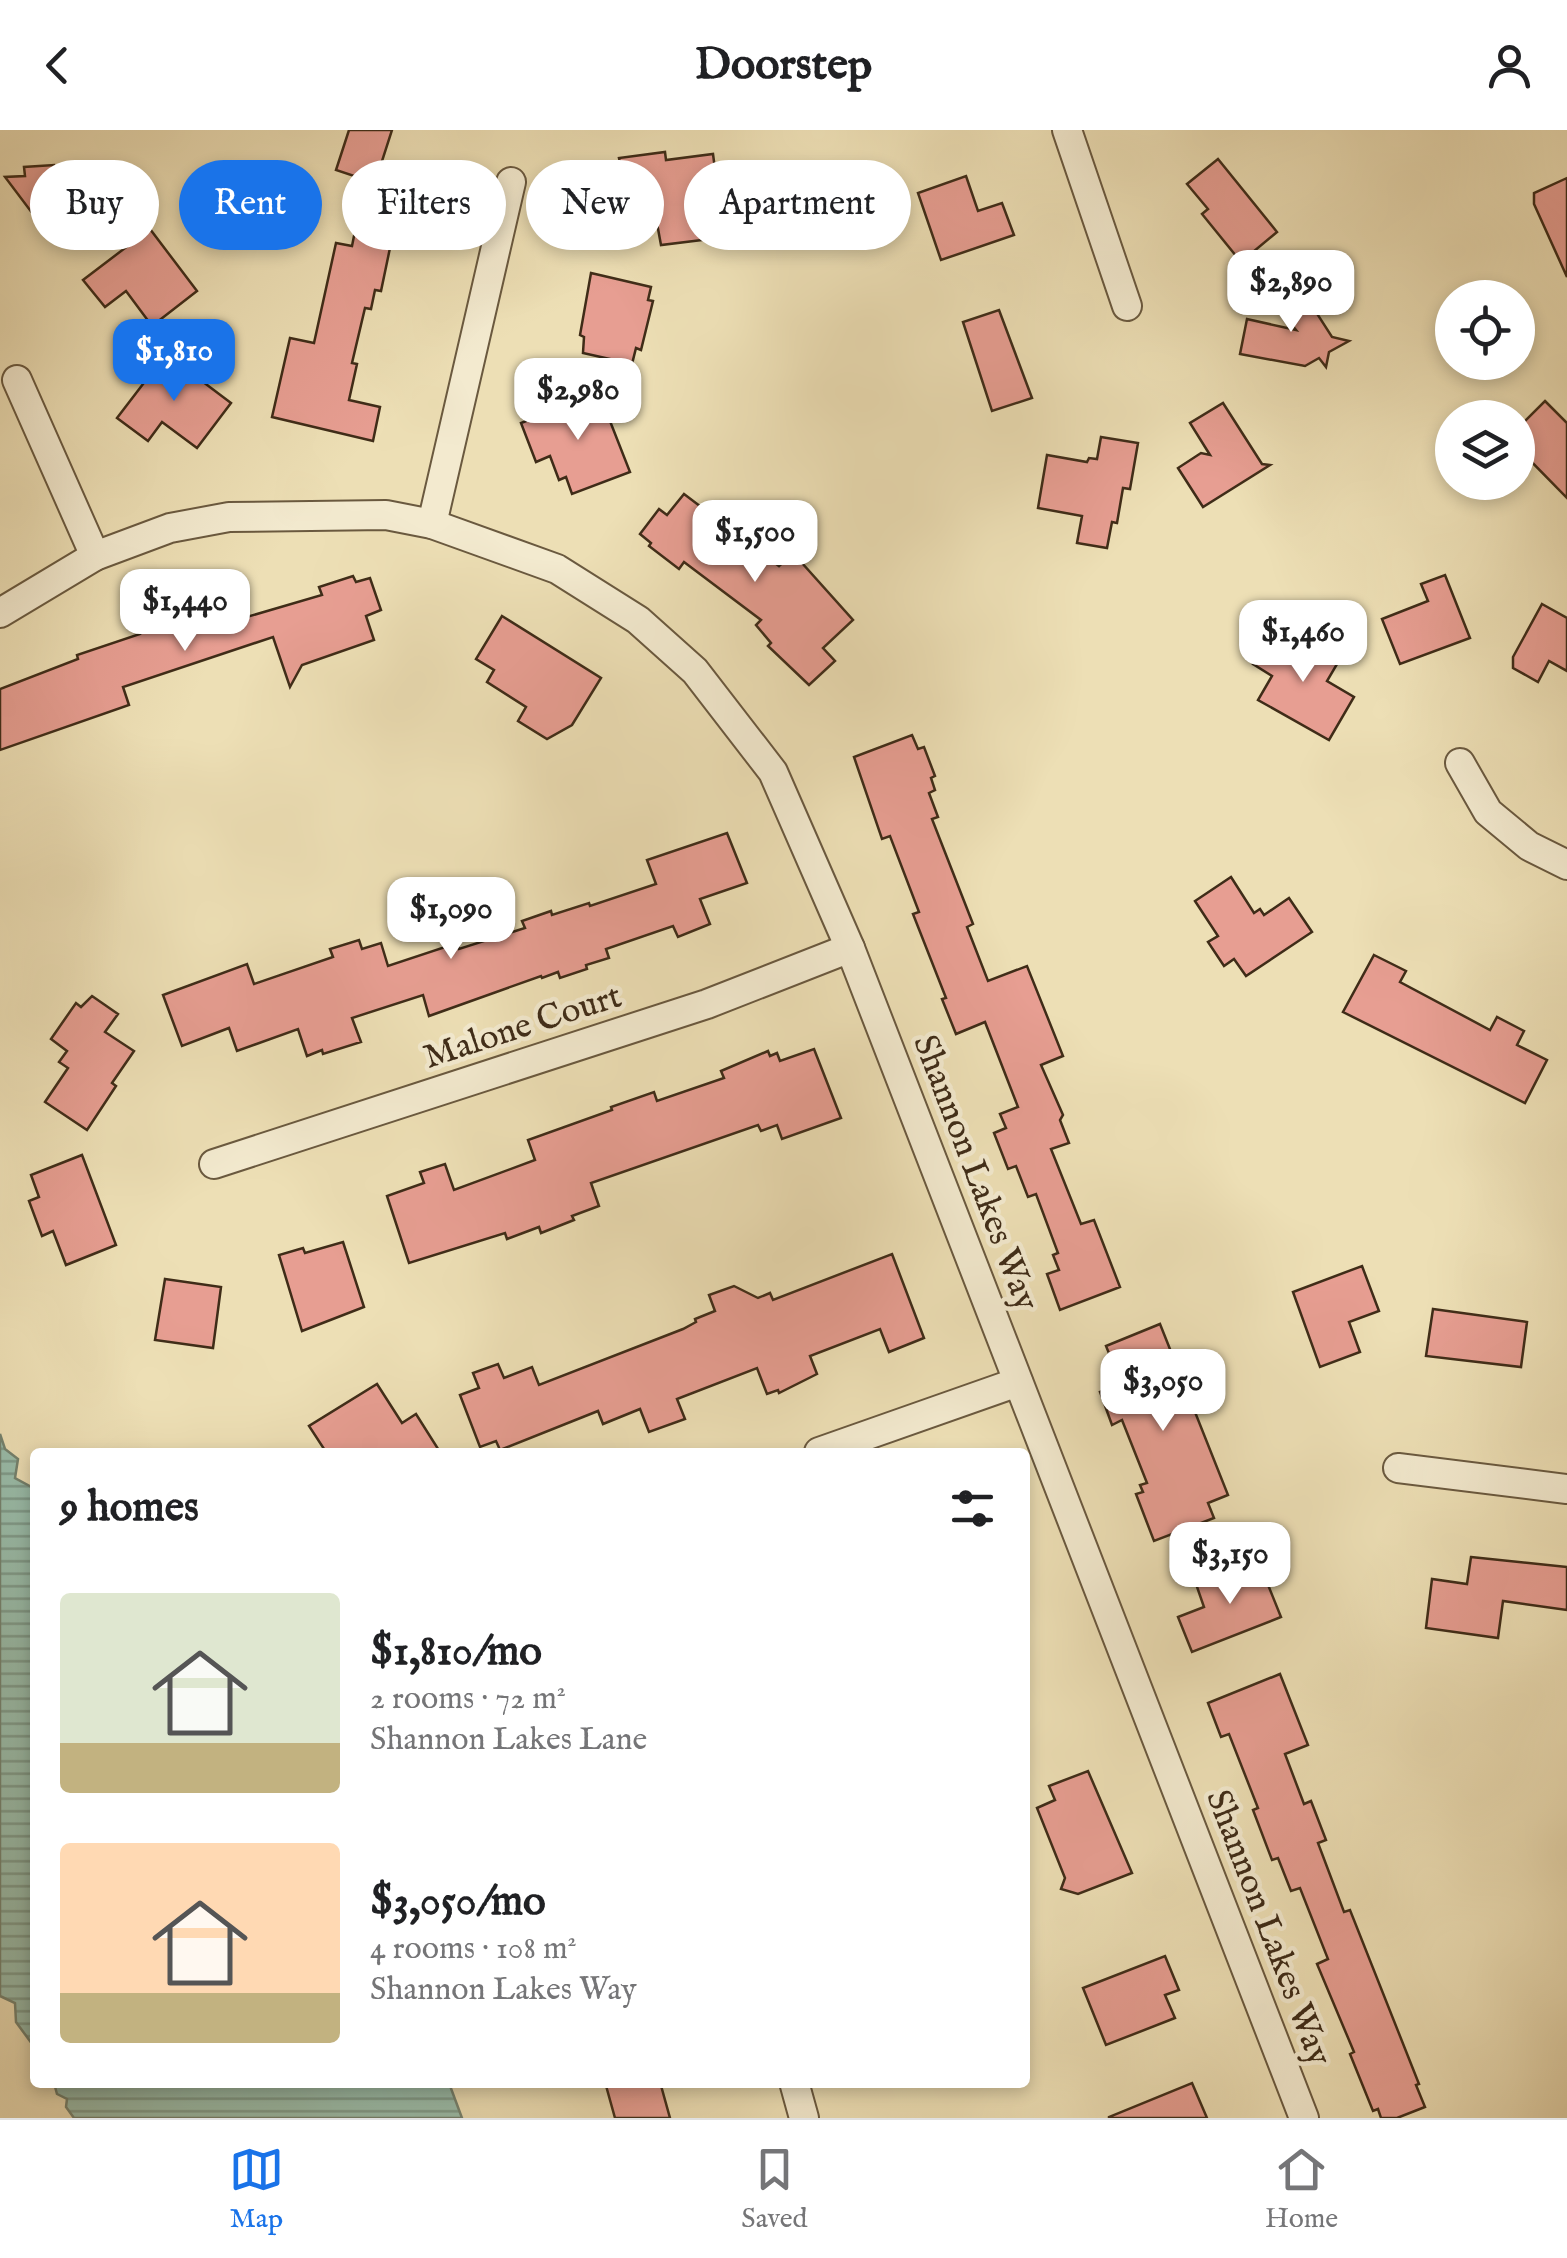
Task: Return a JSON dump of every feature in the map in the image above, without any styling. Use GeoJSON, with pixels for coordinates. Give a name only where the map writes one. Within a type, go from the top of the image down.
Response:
{"type":"FeatureCollection","features":[{"type":"Feature","properties":{"kind":"street"},"geometry":{"type":"LineString","coordinates":[[1067,130],[1127,306]]}},
{"type":"Feature","properties":{"kind":"street"},"geometry":{"type":"LineString","coordinates":[[432,524],[511,182]]}},
{"type":"Feature","properties":{"kind":"street"},"geometry":{"type":"LineString","coordinates":[[17,380],[95,556]]}},
{"type":"Feature","properties":{"kind":"street","name":"Shannon Lakes Way"},"geometry":{"type":"LineString","coordinates":[[0,612],[95,556],[170,528],[229,517],[386,515],[432,524],[557,569],[638,620],[695,671],[773,772],[850,948],[1304,2118]]}},
{"type":"Feature","properties":{"kind":"street"},"geometry":{"type":"LineString","coordinates":[[1460,763],[1488,812],[1529,846],[1567,865]]}},
{"type":"Feature","properties":{"kind":"street","name":"Malone Court"},"geometry":{"type":"LineString","coordinates":[[214,1164],[706,1004],[850,948]]}},
{"type":"Feature","properties":{"kind":"street"},"geometry":{"type":"LineString","coordinates":[[830,1448],[1018,1382]]}},
{"type":"Feature","properties":{"kind":"street"},"geometry":{"type":"LineString","coordinates":[[1398,1468],[1567,1489]]}},
{"type":"Feature","properties":{"kind":"street"},"geometry":{"type":"LineString","coordinates":[[796,2088],[804,2118]]}},
{"type":"Feature","properties":{"kind":"shaded area"},"geometry":{"type":"Polygon","coordinates":[[[0,1434],[5,1449],[18,1459],[15,1478],[30,1486],[30,2041],[16,2022],[15,2003],[0,1996],[0,1434]]]}},
{"type":"Feature","properties":{"kind":"shaded area"},"geometry":{"type":"Polygon","coordinates":[[[55,2088],[451,2088],[462,2118],[74,2118],[66,2107],[67,2099],[57,2094],[55,2088]]]}},
{"type":"Feature","properties":{"kind":"building"},"geometry":{"type":"Polygon","coordinates":[[[349,130],[392,130],[382,160],[342,160],[342,172],[336,170],[349,130]]]}},
{"type":"Feature","properties":{"kind":"building"},"geometry":{"type":"Polygon","coordinates":[[[665,152],[666,160],[713,154],[714,160],[684,160],[684,242],[664,245],[664,160],[619,158],[665,152]]]}},
{"type":"Feature","properties":{"kind":"building"},"geometry":{"type":"Polygon","coordinates":[[[1218,159],[1277,232],[1241,262],[1202,214],[1208,209],[1187,184],[1218,159]]]}},
{"type":"Feature","properties":{"kind":"building"},"geometry":{"type":"Polygon","coordinates":[[[24,167],[30,167],[30,210],[5,177],[25,176],[24,167]]]}},
{"type":"Feature","properties":{"kind":"building"},"geometry":{"type":"Polygon","coordinates":[[[966,176],[978,211],[1002,203],[1014,235],[941,260],[918,193],[966,176]]]}},
{"type":"Feature","properties":{"kind":"building"},"geometry":{"type":"Polygon","coordinates":[[[1567,178],[1567,277],[1534,204],[1534,193],[1567,178]]]}},
{"type":"Feature","properties":{"kind":"building"},"geometry":{"type":"Polygon","coordinates":[[[159,241],[197,291],[152,326],[126,291],[105,307],[83,280],[122,250],[159,250],[159,241]]]}},
{"type":"Feature","properties":{"kind":"building"},"geometry":{"type":"Polygon","coordinates":[[[336,243],[342,244],[342,250],[390,250],[381,291],[375,290],[371,309],[365,308],[352,363],[357,364],[349,400],[380,407],[373,441],[272,417],[290,338],[314,343],[336,243]]]}},
{"type":"Feature","properties":{"kind":"building"},"geometry":{"type":"Polygon","coordinates":[[[591,273],[651,287],[648,300],[653,301],[641,350],[636,348],[632,364],[583,353],[584,337],[580,335],[591,273]]]}},
{"type":"Feature","properties":{"kind":"building"},"geometry":{"type":"Polygon","coordinates":[[[1265,292],[1309,301],[1332,337],[1349,341],[1329,352],[1326,367],[1319,358],[1305,366],[1240,354],[1247,319],[1296,330],[1265,292]]]}},
{"type":"Feature","properties":{"kind":"building"},"geometry":{"type":"Polygon","coordinates":[[[999,310],[1032,398],[992,411],[963,322],[999,310]]]}},
{"type":"Feature","properties":{"kind":"building"},"geometry":{"type":"Polygon","coordinates":[[[166,354],[231,403],[197,448],[162,422],[148,441],[117,418],[166,354]]]}},
{"type":"Feature","properties":{"kind":"building"},"geometry":{"type":"Polygon","coordinates":[[[599,393],[630,472],[572,494],[566,477],[559,480],[550,456],[536,462],[521,423],[599,393]]]}},
{"type":"Feature","properties":{"kind":"building"},"geometry":{"type":"Polygon","coordinates":[[[1545,401],[1567,423],[1567,498],[1535,465],[1535,411],[1545,401]]]}},
{"type":"Feature","properties":{"kind":"building"},"geometry":{"type":"Polygon","coordinates":[[[1223,403],[1262,464],[1270,465],[1203,507],[1178,468],[1201,453],[1210,455],[1190,423],[1223,403]]]}},
{"type":"Feature","properties":{"kind":"building"},"geometry":{"type":"Polygon","coordinates":[[[1101,437],[1138,443],[1130,489],[1123,488],[1117,523],[1112,522],[1107,548],[1077,543],[1082,516],[1038,508],[1047,455],[1087,462],[1089,458],[1097,459],[1101,437]]]}},
{"type":"Feature","properties":{"kind":"building"},"geometry":{"type":"Polygon","coordinates":[[[684,494],[779,566],[793,553],[853,620],[823,648],[835,661],[809,685],[768,646],[771,643],[756,625],[761,620],[684,562],[679,569],[640,534],[659,509],[667,515],[684,494]]]}},
{"type":"Feature","properties":{"kind":"building"},"geometry":{"type":"Polygon","coordinates":[[[1445,575],[1470,638],[1400,664],[1382,619],[1428,601],[1421,584],[1445,575]]]}},
{"type":"Feature","properties":{"kind":"building"},"geometry":{"type":"Polygon","coordinates":[[[353,576],[356,582],[370,578],[381,610],[366,616],[374,640],[302,665],[290,687],[273,637],[123,687],[129,705],[0,750],[0,689],[78,659],[77,655],[140,634],[138,626],[184,606],[182,600],[228,585],[240,619],[322,595],[319,587],[353,576]]]}},
{"type":"Feature","properties":{"kind":"building"},"geometry":{"type":"Polygon","coordinates":[[[1542,604],[1567,618],[1567,671],[1549,661],[1538,682],[1513,668],[1513,657],[1542,604]]]}},
{"type":"Feature","properties":{"kind":"building"},"geometry":{"type":"Polygon","coordinates":[[[502,616],[601,678],[572,725],[547,739],[518,721],[526,707],[487,682],[494,670],[476,659],[502,616]]]}},
{"type":"Feature","properties":{"kind":"building"},"geometry":{"type":"Polygon","coordinates":[[[1297,635],[1340,659],[1327,681],[1354,697],[1329,740],[1258,700],[1272,676],[1253,664],[1269,636],[1290,648],[1297,635]]]}},
{"type":"Feature","properties":{"kind":"building"},"geometry":{"type":"Polygon","coordinates":[[[912,735],[918,749],[924,747],[935,776],[931,778],[935,790],[929,793],[938,817],[932,819],[973,924],[967,927],[988,981],[1027,966],[1063,1056],[1041,1065],[1063,1115],[1060,1120],[1069,1143],[1051,1149],[1081,1224],[1094,1220],[1120,1287],[1060,1310],[1047,1274],[1059,1270],[1053,1255],[1058,1253],[1036,1194],[1028,1197],[1016,1166],[1008,1169],[994,1133],[1006,1128],[1000,1114],[1018,1107],[985,1022],[956,1034],[913,914],[919,912],[890,836],[882,839],[854,757],[912,735]]]}},
{"type":"Feature","properties":{"kind":"building"},"geometry":{"type":"Polygon","coordinates":[[[727,833],[747,883],[700,899],[710,924],[678,937],[673,926],[606,949],[609,958],[586,965],[587,969],[560,978],[558,972],[541,976],[429,1016],[423,995],[352,1018],[361,1042],[323,1054],[322,1050],[307,1056],[298,1029],[237,1051],[229,1028],[182,1046],[163,995],[247,964],[254,984],[333,957],[330,949],[359,940],[362,949],[381,943],[388,966],[457,943],[459,949],[525,928],[522,921],[551,911],[552,915],[589,903],[590,906],[656,884],[647,860],[727,833]]]}},
{"type":"Feature","properties":{"kind":"building"},"geometry":{"type":"Polygon","coordinates":[[[1231,877],[1254,913],[1260,909],[1264,915],[1289,898],[1312,932],[1246,976],[1234,959],[1224,966],[1208,942],[1218,936],[1195,901],[1231,877]]]}},
{"type":"Feature","properties":{"kind":"building"},"geometry":{"type":"Polygon","coordinates":[[[1374,955],[1406,971],[1400,982],[1490,1030],[1497,1017],[1524,1031],[1517,1045],[1547,1060],[1525,1103],[1343,1012],[1374,955]]]}},
{"type":"Feature","properties":{"kind":"building"},"geometry":{"type":"Polygon","coordinates":[[[92,996],[118,1014],[105,1032],[134,1051],[87,1130],[45,1102],[68,1068],[59,1062],[67,1051],[51,1039],[76,1003],[81,1007],[92,996]]]}},
{"type":"Feature","properties":{"kind":"building"},"geometry":{"type":"Polygon","coordinates":[[[814,1049],[841,1118],[782,1139],[777,1125],[761,1131],[758,1125],[591,1183],[599,1206],[572,1216],[574,1220],[541,1233],[539,1227],[507,1239],[505,1233],[409,1263],[387,1196],[424,1183],[420,1172],[445,1164],[454,1190],[535,1160],[528,1140],[612,1110],[611,1107],[654,1092],[657,1101],[724,1078],[721,1071],[768,1051],[770,1056],[777,1053],[780,1061],[814,1049]]]}},
{"type":"Feature","properties":{"kind":"building"},"geometry":{"type":"Polygon","coordinates":[[[82,1155],[116,1245],[66,1265],[53,1231],[42,1236],[29,1201],[39,1197],[31,1175],[82,1155]]]}},
{"type":"Feature","properties":{"kind":"building"},"geometry":{"type":"Polygon","coordinates":[[[343,1242],[364,1307],[302,1331],[279,1255],[303,1248],[305,1253],[343,1242]]]}},
{"type":"Feature","properties":{"kind":"building"},"geometry":{"type":"Polygon","coordinates":[[[892,1254],[924,1338],[889,1352],[880,1329],[810,1356],[817,1374],[779,1393],[778,1390],[767,1394],[757,1368],[677,1399],[685,1419],[649,1432],[640,1409],[603,1424],[598,1411],[505,1448],[499,1448],[496,1441],[480,1447],[460,1395],[479,1388],[473,1373],[498,1364],[504,1378],[532,1367],[539,1385],[683,1329],[715,1311],[709,1295],[734,1286],[758,1298],[770,1293],[773,1300],[892,1254]]]}},
{"type":"Feature","properties":{"kind":"building"},"geometry":{"type":"Polygon","coordinates":[[[1362,1266],[1379,1311],[1349,1322],[1360,1352],[1320,1367],[1293,1292],[1362,1266]]]}},
{"type":"Feature","properties":{"kind":"building"},"geometry":{"type":"Polygon","coordinates":[[[165,1279],[221,1287],[213,1348],[155,1340],[165,1279]]]}},
{"type":"Feature","properties":{"kind":"building"},"geometry":{"type":"Polygon","coordinates":[[[1433,1309],[1527,1322],[1521,1367],[1426,1356],[1433,1309]]]}},
{"type":"Feature","properties":{"kind":"building"},"geometry":{"type":"Polygon","coordinates":[[[1160,1324],[1228,1495],[1208,1503],[1214,1518],[1154,1541],[1136,1494],[1143,1492],[1140,1485],[1147,1483],[1122,1420],[1112,1425],[1100,1392],[1121,1383],[1106,1346],[1160,1324]]]}},
{"type":"Feature","properties":{"kind":"building"},"geometry":{"type":"Polygon","coordinates":[[[377,1384],[402,1423],[416,1414],[437,1448],[323,1448],[309,1426],[377,1384]]]}},
{"type":"Feature","properties":{"kind":"building"},"geometry":{"type":"Polygon","coordinates":[[[1471,1557],[1567,1567],[1567,1610],[1503,1601],[1498,1638],[1426,1628],[1432,1579],[1467,1584],[1471,1557]]]}},
{"type":"Feature","properties":{"kind":"building"},"geometry":{"type":"Polygon","coordinates":[[[1258,1560],[1281,1617],[1192,1652],[1178,1617],[1204,1607],[1196,1584],[1258,1560]]]}},
{"type":"Feature","properties":{"kind":"building"},"geometry":{"type":"Polygon","coordinates":[[[1280,1674],[1308,1745],[1285,1754],[1304,1804],[1311,1801],[1326,1840],[1318,1843],[1344,1912],[1350,1910],[1419,2084],[1416,2085],[1425,2107],[1397,2118],[1381,2118],[1378,2109],[1373,2111],[1350,2054],[1354,2052],[1317,1964],[1328,1959],[1300,1888],[1291,1891],[1278,1858],[1272,1860],[1253,1810],[1258,1808],[1229,1734],[1221,1737],[1208,1703],[1280,1674]]]}},
{"type":"Feature","properties":{"kind":"building"},"geometry":{"type":"Polygon","coordinates":[[[1088,1771],[1132,1873],[1078,1894],[1061,1889],[1065,1878],[1037,1808],[1055,1800],[1049,1786],[1088,1771]]]}},
{"type":"Feature","properties":{"kind":"building"},"geometry":{"type":"Polygon","coordinates":[[[1165,1956],[1179,1990],[1165,1995],[1175,2018],[1106,2045],[1083,1988],[1165,1956]]]}},
{"type":"Feature","properties":{"kind":"building"},"geometry":{"type":"Polygon","coordinates":[[[1192,2083],[1207,2118],[1109,2118],[1109,2117],[1192,2083]]]}},
{"type":"Feature","properties":{"kind":"building"},"geometry":{"type":"Polygon","coordinates":[[[607,2088],[662,2088],[670,2118],[615,2118],[607,2088]]]}}]}
